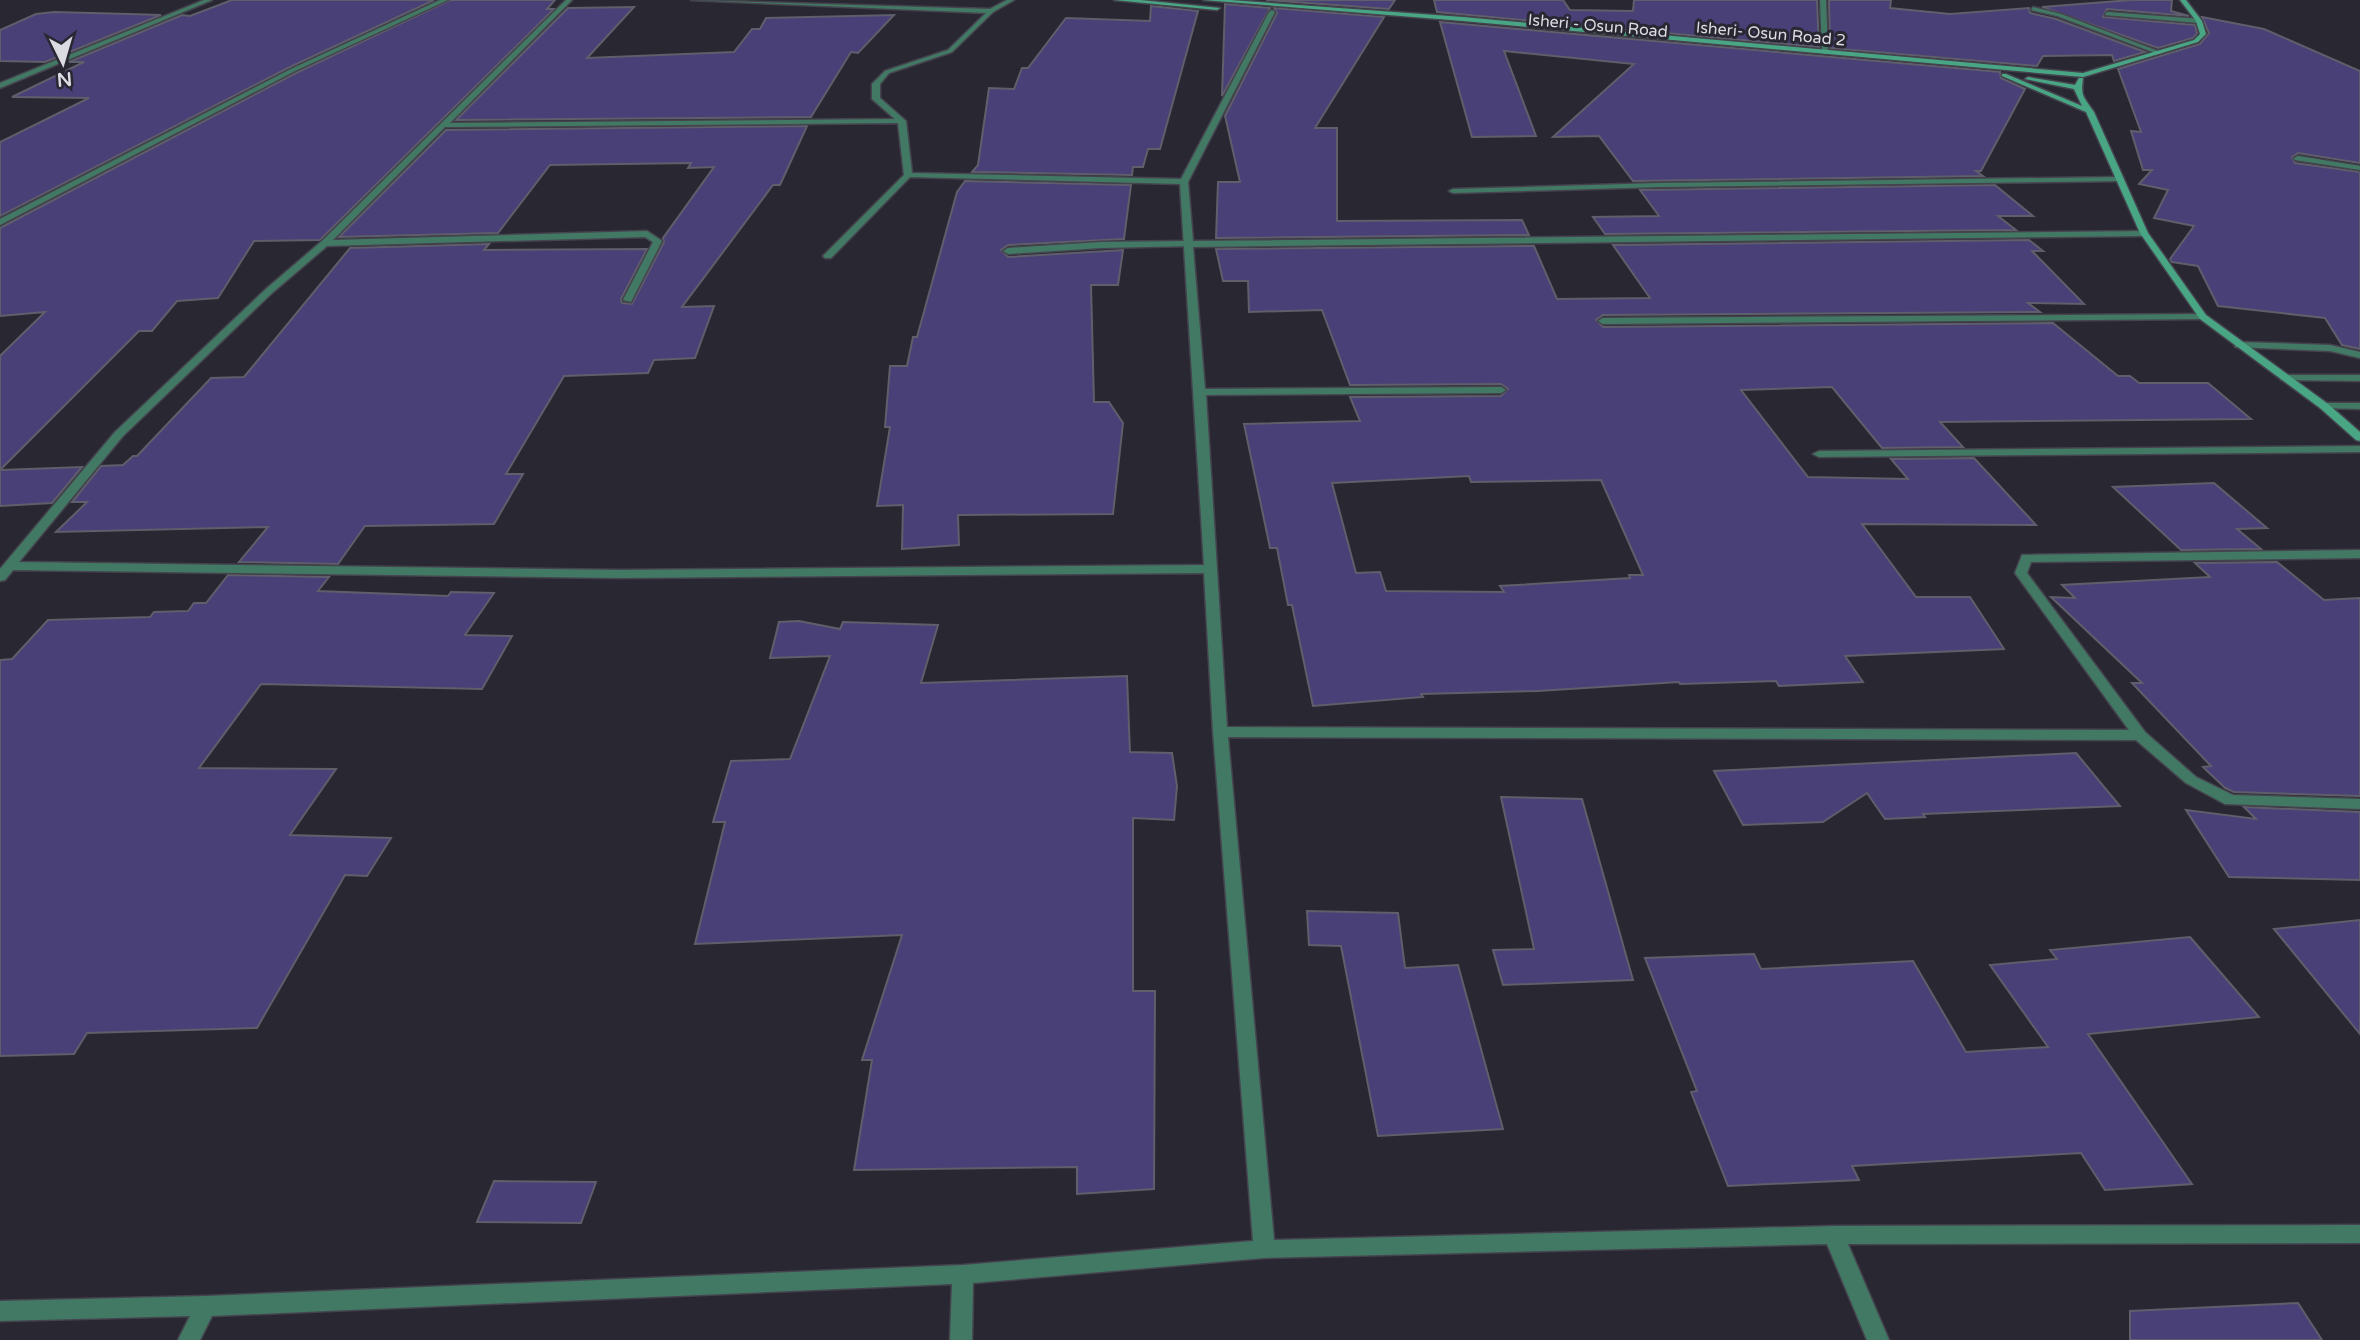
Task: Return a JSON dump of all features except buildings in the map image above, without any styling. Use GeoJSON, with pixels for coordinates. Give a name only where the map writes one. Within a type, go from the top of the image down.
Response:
{"type":"FeatureCollection","features":[{"type":"Feature","properties":{"kind":"main road"},"geometry":{"type":"LineString","coordinates":[[1117,0],[1451,27]]}},
{"type":"Feature","properties":{"kind":"main road","name":"Isheri- Osun Road 2"},"geometry":{"type":"LineString","coordinates":[[1206,0],[2083,75]]}},
{"type":"Feature","properties":{"kind":"main road"},"geometry":{"type":"LineString","coordinates":[[2183,0],[2199,20],[2203,34],[2196,41],[2083,75],[2077,87],[2144,233],[2203,317],[2323,406],[2360,438]]}},
{"type":"Feature","properties":{"kind":"main road","name":"Isheri - Osun Road"},"geometry":{"type":"LineString","coordinates":[[1479,30],[2004,75],[2077,87]]}},
{"type":"Feature","properties":{"kind":"main road"},"geometry":{"type":"LineString","coordinates":[[2004,75],[2090,112]]}},
{"type":"Feature","properties":{"kind":"street"},"geometry":{"type":"LineString","coordinates":[[0,86],[209,0]]}},
{"type":"Feature","properties":{"kind":"street"},"geometry":{"type":"LineString","coordinates":[[0,222],[293,70],[445,0]]}},
{"type":"Feature","properties":{"kind":"street"},"geometry":{"type":"LineString","coordinates":[[0,577],[119,434],[269,291],[325,243],[569,0]]}},
{"type":"Feature","properties":{"kind":"street"},"geometry":{"type":"LineString","coordinates":[[694,0],[991,11]]}},
{"type":"Feature","properties":{"kind":"street"},"geometry":{"type":"LineString","coordinates":[[828,256],[908,175],[908,153],[902,139],[902,121],[876,99],[876,84],[887,72],[950,51],[991,11],[1011,0]]}},
{"type":"Feature","properties":{"kind":"street"},"geometry":{"type":"LineString","coordinates":[[1823,0],[1825,52]]}},
{"type":"Feature","properties":{"kind":"street"},"geometry":{"type":"LineString","coordinates":[[2033,9],[2059,15],[2160,53]]}},
{"type":"Feature","properties":{"kind":"street"},"geometry":{"type":"LineString","coordinates":[[1264,1249],[1220,732],[1200,392],[1184,182],[1272,12]]}},
{"type":"Feature","properties":{"kind":"street"},"geometry":{"type":"LineString","coordinates":[[2107,15],[2199,20]]}},
{"type":"Feature","properties":{"kind":"street"},"geometry":{"type":"LineString","coordinates":[[445,124],[902,121]]}},
{"type":"Feature","properties":{"kind":"street"},"geometry":{"type":"LineString","coordinates":[[2298,158],[2360,167]]}},
{"type":"Feature","properties":{"kind":"street"},"geometry":{"type":"LineString","coordinates":[[908,175],[1184,182]]}},
{"type":"Feature","properties":{"kind":"street"},"geometry":{"type":"LineString","coordinates":[[1453,191],[1660,185],[2120,179]]}},
{"type":"Feature","properties":{"kind":"street"},"geometry":{"type":"LineString","coordinates":[[1008,251],[1101,245],[2144,233]]}},
{"type":"Feature","properties":{"kind":"street"},"geometry":{"type":"LineString","coordinates":[[325,243],[647,234],[658,241],[628,300]]}},
{"type":"Feature","properties":{"kind":"street"},"geometry":{"type":"LineString","coordinates":[[1603,321],[2203,317]]}},
{"type":"Feature","properties":{"kind":"street"},"geometry":{"type":"LineString","coordinates":[[2238,345],[2330,348],[2360,355]]}},
{"type":"Feature","properties":{"kind":"street"},"geometry":{"type":"LineString","coordinates":[[2285,378],[2360,378]]}},
{"type":"Feature","properties":{"kind":"street"},"geometry":{"type":"LineString","coordinates":[[1200,392],[1501,390]]}},
{"type":"Feature","properties":{"kind":"street"},"geometry":{"type":"LineString","coordinates":[[2323,406],[2360,406]]}},
{"type":"Feature","properties":{"kind":"street"},"geometry":{"type":"LineString","coordinates":[[1819,453],[2360,449]]}},
{"type":"Feature","properties":{"kind":"street"},"geometry":{"type":"LineString","coordinates":[[2360,554],[2026,558],[2021,573],[2140,735],[2191,780],[2230,800],[2360,804]]}},
{"type":"Feature","properties":{"kind":"street"},"geometry":{"type":"LineString","coordinates":[[10,566],[621,574],[1209,569]]}},
{"type":"Feature","properties":{"kind":"street"},"geometry":{"type":"LineString","coordinates":[[1220,732],[2140,735]]}},
{"type":"Feature","properties":{"kind":"street"},"geometry":{"type":"LineString","coordinates":[[0,1311],[206,1306],[963,1275],[1264,1249],[1833,1235],[2360,1234]]}},
{"type":"Feature","properties":{"kind":"street"},"geometry":{"type":"LineString","coordinates":[[1833,1235],[1878,1340]]}},
{"type":"Feature","properties":{"kind":"street"},"geometry":{"type":"LineString","coordinates":[[961,1340],[963,1275]]}},
{"type":"Feature","properties":{"kind":"street"},"geometry":{"type":"LineString","coordinates":[[189,1340],[206,1306]]}}]}
